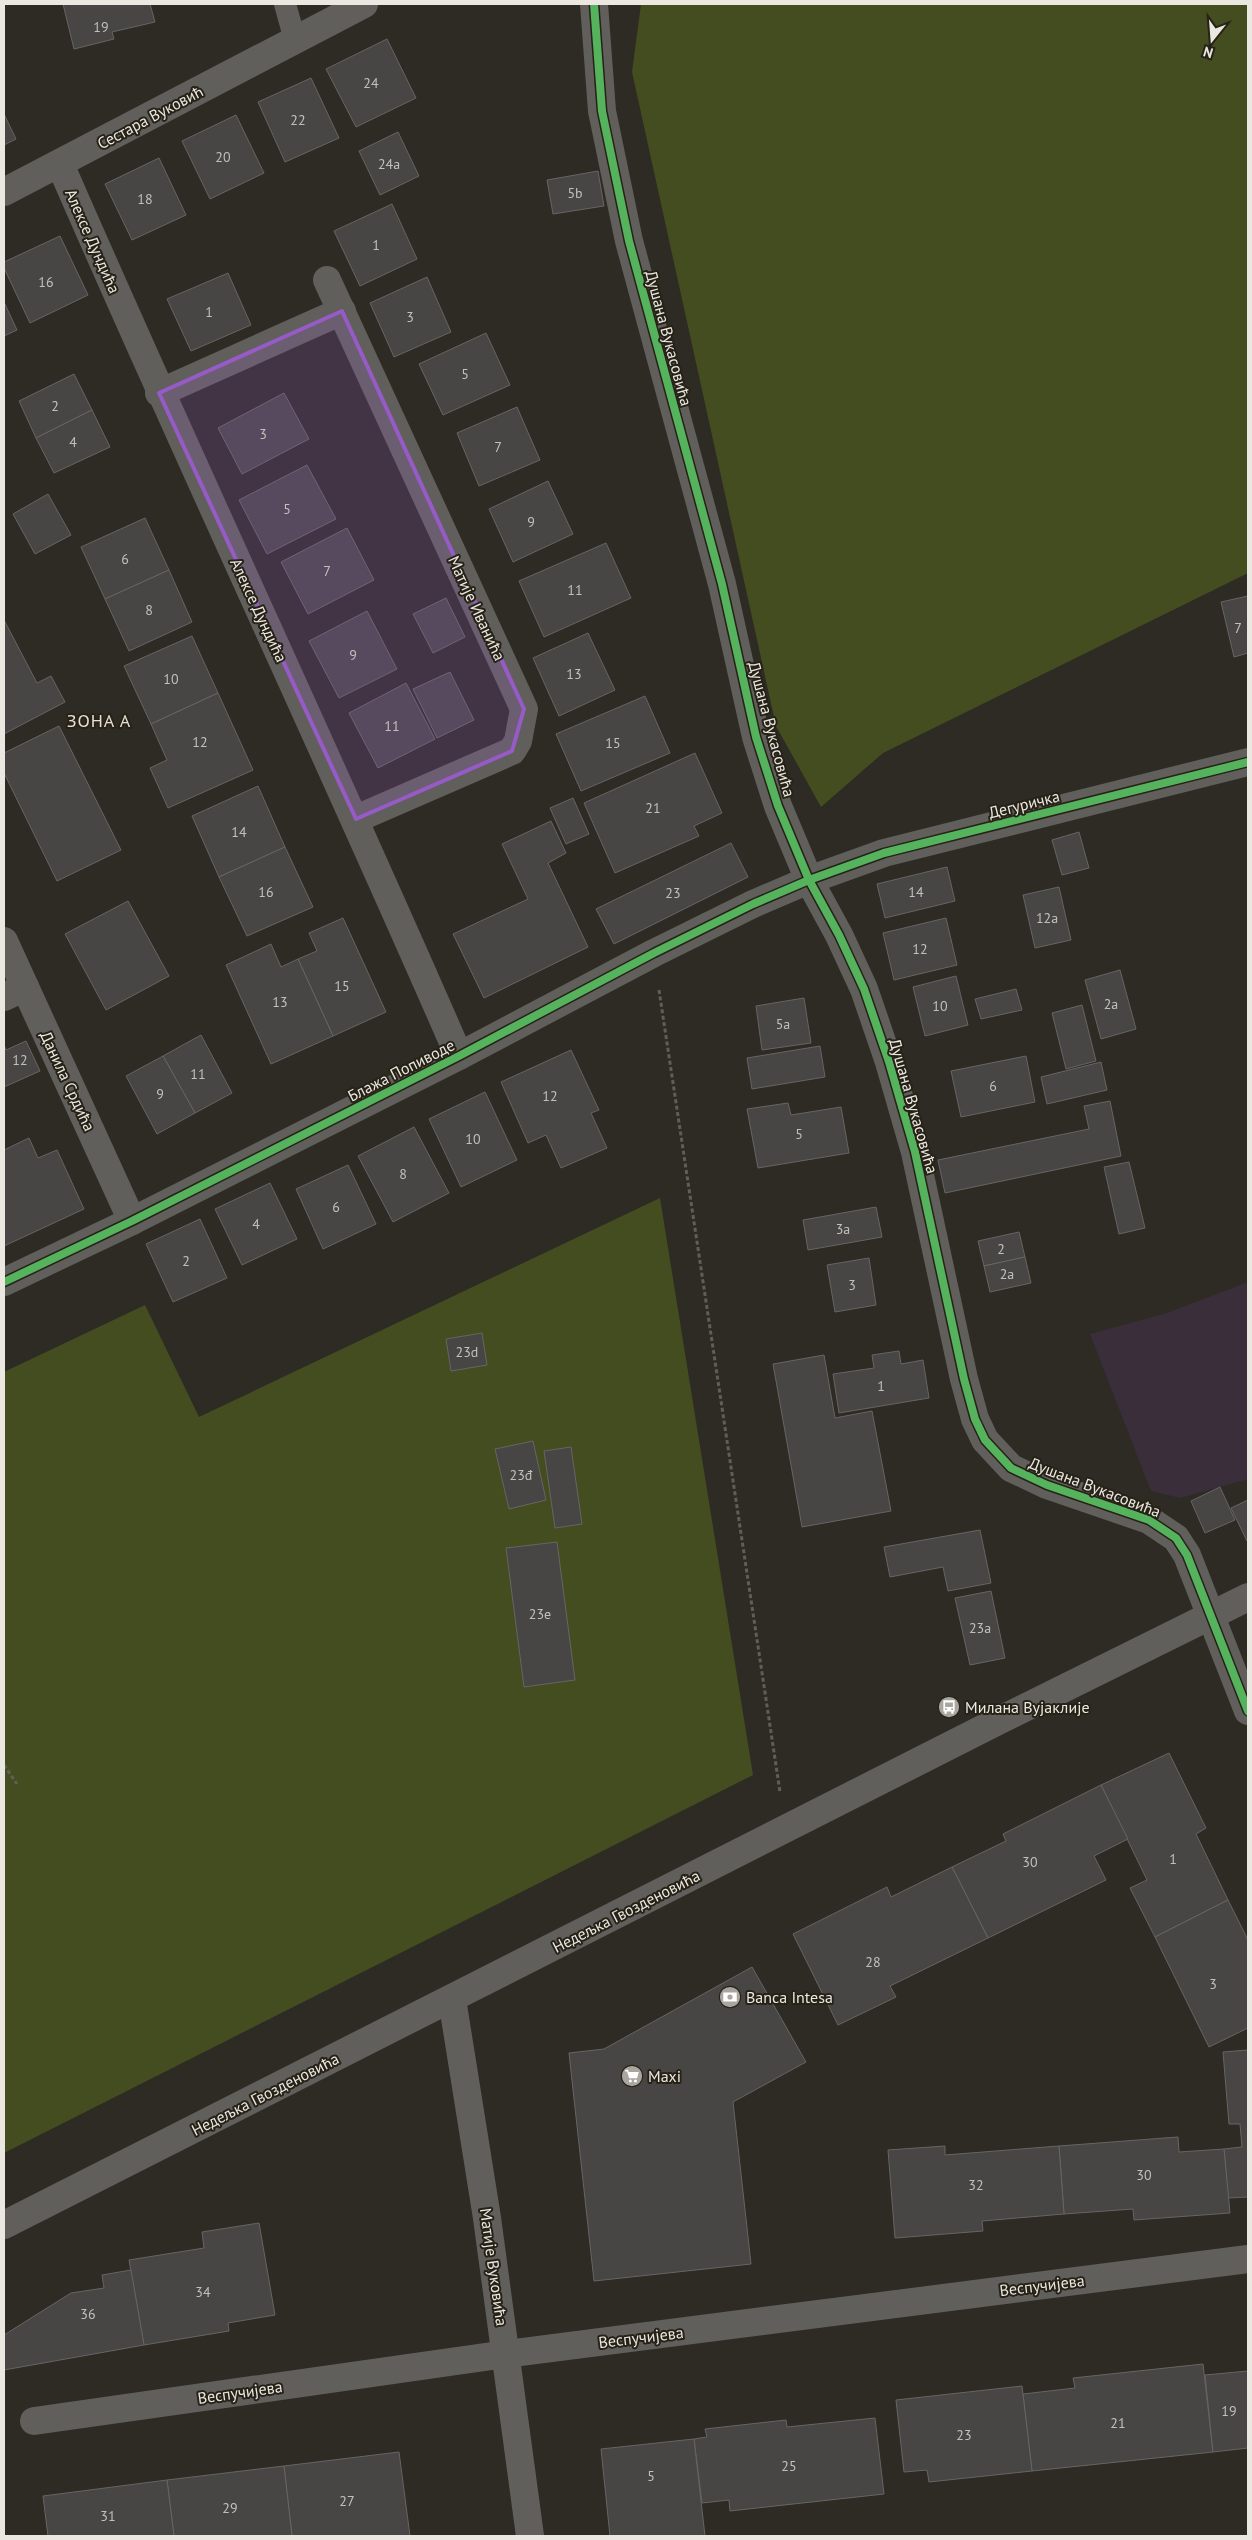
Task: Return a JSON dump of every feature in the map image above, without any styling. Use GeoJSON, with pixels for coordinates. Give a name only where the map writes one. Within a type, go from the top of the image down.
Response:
{"type":"FeatureCollection","features":[{"type":"Feature","properties":{"kind":"street","name":"Сестара Вуковић"},"geometry":{"type":"LineString","coordinates":[[4,192],[364,4]]}},
{"type":"Feature","properties":{"kind":"street","name":"Душана Вукасовића"},"geometry":{"type":"LineString","coordinates":[[594,4],[602,111],[630,242],[722,584],[756,737],[778,806],[809,880],[839,935],[864,989],[889,1062],[915,1152],[970,1404],[985,1440],[1011,1468],[1025,1477],[1141,1516],[1168,1532],[1184,1549],[1210,1615]]}},
{"type":"Feature","properties":{"kind":"street","name":"Алексе Дундића"},"geometry":{"type":"LineString","coordinates":[[60,164],[159,393],[356,819],[459,1056]]}},
{"type":"Feature","properties":{"kind":"street","name":"Матије Иванића"},"geometry":{"type":"LineString","coordinates":[[327,280],[524,709],[520,732],[512,751],[356,819]]}},
{"type":"Feature","properties":{"kind":"street"},"geometry":{"type":"LineString","coordinates":[[159,393],[342,311]]}},
{"type":"Feature","properties":{"kind":"street","name":"Дегуричка"},"geometry":{"type":"LineString","coordinates":[[809,880],[884,853],[1248,762]]}},
{"type":"Feature","properties":{"kind":"street","name":"Блажа Попиводе"},"geometry":{"type":"LineString","coordinates":[[4,1282],[132,1221],[459,1056],[654,953],[753,904],[809,880]]}},
{"type":"Feature","properties":{"kind":"street","name":"Данила Срдића"},"geometry":{"type":"LineString","coordinates":[[4,941],[14,992],[132,1221]]}},
{"type":"Feature","properties":{"kind":"street","name":"Недељка Гвозденовића"},"geometry":{"type":"LineString","coordinates":[[4,2225],[1248,1597]]}},
{"type":"Feature","properties":{"kind":"street"},"geometry":{"type":"LineString","coordinates":[[1210,1615],[1248,1711]]}},
{"type":"Feature","properties":{"kind":"street","name":"Матије Вуковића"},"geometry":{"type":"LineString","coordinates":[[452,1999],[506,2354],[530,2536]]}},
{"type":"Feature","properties":{"kind":"street","name":"Веспучијева"},"geometry":{"type":"LineString","coordinates":[[34,2422],[506,2354],[1248,2258]]}},
{"type":"Feature","properties":{"kind":"lane"},"geometry":{"type":"LineString","coordinates":[[285,4],[295,40]]}},
{"type":"Feature","properties":{"kind":"path"},"geometry":{"type":"LineString","coordinates":[[654,953],[786,1830]]}},
{"type":"Feature","properties":{"kind":"path"},"geometry":{"type":"LineString","coordinates":[[4,1765],[17,1784]]}},
{"type":"Feature","properties":{"kind":"highlighted area"},"geometry":{"type":"Polygon","coordinates":[[[342,311],[524,709],[512,751],[356,819],[159,393],[342,311]]]}},
{"type":"Feature","properties":{"kind":"shaded area"},"geometry":{"type":"Polygon","coordinates":[[[1248,1282],[1248,1479],[1180,1498],[1151,1491],[1090,1334],[1167,1313],[1248,1282]]]}},
{"type":"Feature","properties":{"kind":"green space"},"geometry":{"type":"Polygon","coordinates":[[[641,4],[1248,4],[1248,573],[883,753],[821,807],[776,726],[632,72],[641,4]]]}},
{"type":"Feature","properties":{"kind":"green space"},"geometry":{"type":"Polygon","coordinates":[[[660,1198],[753,1775],[4,2153],[4,1372],[145,1305],[199,1417],[660,1198]]]}},
{"type":"Feature","properties":{"kind":"building"},"geometry":{"type":"Polygon","coordinates":[[[63,4],[150,4],[155,22],[112,32],[114,39],[74,49],[63,4]]]}},
{"type":"Feature","properties":{"kind":"building"},"geometry":{"type":"Polygon","coordinates":[[[387,39],[416,98],[356,127],[326,69],[387,39]]]}},
{"type":"Feature","properties":{"kind":"building"},"geometry":{"type":"Polygon","coordinates":[[[311,78],[339,138],[285,162],[258,102],[311,78]]]}},
{"type":"Feature","properties":{"kind":"building"},"geometry":{"type":"Polygon","coordinates":[[[4,114],[16,139],[4,145],[4,114]]]}},
{"type":"Feature","properties":{"kind":"building"},"geometry":{"type":"Polygon","coordinates":[[[236,115],[264,173],[210,199],[182,141],[236,115]]]}},
{"type":"Feature","properties":{"kind":"building"},"geometry":{"type":"Polygon","coordinates":[[[398,132],[419,176],[380,195],[359,151],[398,132]]]}},
{"type":"Feature","properties":{"kind":"building"},"geometry":{"type":"Polygon","coordinates":[[[159,158],[186,215],[132,240],[105,184],[159,158]]]}},
{"type":"Feature","properties":{"kind":"building"},"geometry":{"type":"Polygon","coordinates":[[[598,171],[604,206],[553,214],[547,180],[598,171]]]}},
{"type":"Feature","properties":{"kind":"building"},"geometry":{"type":"Polygon","coordinates":[[[392,204],[417,259],[360,286],[334,231],[392,204]]]}},
{"type":"Feature","properties":{"kind":"building"},"geometry":{"type":"Polygon","coordinates":[[[60,236],[88,295],[30,323],[4,268],[4,262],[60,236]]]}},
{"type":"Feature","properties":{"kind":"building"},"geometry":{"type":"Polygon","coordinates":[[[228,273],[251,325],[191,351],[167,299],[228,273]]]}},
{"type":"Feature","properties":{"kind":"building"},"geometry":{"type":"Polygon","coordinates":[[[427,277],[451,332],[394,357],[370,303],[427,277]]]}},
{"type":"Feature","properties":{"kind":"building"},"geometry":{"type":"Polygon","coordinates":[[[4,302],[17,330],[4,336],[4,302]]]}},
{"type":"Feature","properties":{"kind":"building"},"geometry":{"type":"Polygon","coordinates":[[[486,333],[510,385],[443,415],[419,364],[486,333]]]}},
{"type":"Feature","properties":{"kind":"building"},"geometry":{"type":"Polygon","coordinates":[[[74,374],[92,410],[36,438],[19,401],[74,374]]]}},
{"type":"Feature","properties":{"kind":"building"},"geometry":{"type":"Polygon","coordinates":[[[284,393],[309,439],[242,474],[218,428],[284,393]]]}},
{"type":"Feature","properties":{"kind":"building"},"geometry":{"type":"Polygon","coordinates":[[[517,407],[540,460],[479,486],[457,433],[517,407]]]}},
{"type":"Feature","properties":{"kind":"building"},"geometry":{"type":"Polygon","coordinates":[[[92,410],[110,447],[54,473],[36,438],[92,410]]]}},
{"type":"Feature","properties":{"kind":"building"},"geometry":{"type":"Polygon","coordinates":[[[307,465],[336,519],[267,554],[239,500],[307,465]]]}},
{"type":"Feature","properties":{"kind":"building"},"geometry":{"type":"Polygon","coordinates":[[[548,481],[573,534],[513,562],[489,509],[548,481]]]}},
{"type":"Feature","properties":{"kind":"building"},"geometry":{"type":"Polygon","coordinates":[[[48,494],[71,535],[35,554],[13,514],[48,494]]]}},
{"type":"Feature","properties":{"kind":"building"},"geometry":{"type":"Polygon","coordinates":[[[145,518],[169,570],[105,599],[81,547],[145,518]]]}},
{"type":"Feature","properties":{"kind":"building"},"geometry":{"type":"Polygon","coordinates":[[[347,528],[374,580],[308,614],[281,562],[347,528]]]}},
{"type":"Feature","properties":{"kind":"building"},"geometry":{"type":"Polygon","coordinates":[[[606,543],[631,598],[544,637],[519,581],[606,543]]]}},
{"type":"Feature","properties":{"kind":"building"},"geometry":{"type":"Polygon","coordinates":[[[169,570],[192,622],[129,651],[105,599],[169,570]]]}},
{"type":"Feature","properties":{"kind":"building"},"geometry":{"type":"Polygon","coordinates":[[[1248,596],[1248,653],[1234,657],[1221,602],[1248,596]]]}},
{"type":"Feature","properties":{"kind":"building"},"geometry":{"type":"Polygon","coordinates":[[[446,598],[465,637],[433,653],[413,614],[446,598]]]}},
{"type":"Feature","properties":{"kind":"building"},"geometry":{"type":"Polygon","coordinates":[[[367,611],[397,669],[339,698],[309,641],[367,611]]]}},
{"type":"Feature","properties":{"kind":"building"},"geometry":{"type":"Polygon","coordinates":[[[4,620],[37,683],[51,676],[65,702],[4,734],[4,620]]]}},
{"type":"Feature","properties":{"kind":"building"},"geometry":{"type":"Polygon","coordinates":[[[588,633],[615,690],[559,716],[533,658],[588,633]]]}},
{"type":"Feature","properties":{"kind":"building"},"geometry":{"type":"Polygon","coordinates":[[[192,636],[218,693],[151,724],[124,666],[192,636]]]}},
{"type":"Feature","properties":{"kind":"building"},"geometry":{"type":"Polygon","coordinates":[[[450,672],[474,720],[437,738],[413,689],[450,672]]]}},
{"type":"Feature","properties":{"kind":"building"},"geometry":{"type":"Polygon","coordinates":[[[406,683],[435,739],[378,768],[349,713],[406,683]]]}},
{"type":"Feature","properties":{"kind":"building"},"geometry":{"type":"Polygon","coordinates":[[[218,693],[253,770],[168,808],[150,768],[167,760],[151,724],[218,693]]]}},
{"type":"Feature","properties":{"kind":"building"},"geometry":{"type":"Polygon","coordinates":[[[645,696],[670,753],[581,791],[556,734],[645,696]]]}},
{"type":"Feature","properties":{"kind":"building"},"geometry":{"type":"Polygon","coordinates":[[[59,726],[121,850],[57,881],[4,773],[4,753],[59,726]]]}},
{"type":"Feature","properties":{"kind":"building"},"geometry":{"type":"Polygon","coordinates":[[[695,753],[722,813],[694,826],[699,836],[615,873],[584,803],[695,753]]]}},
{"type":"Feature","properties":{"kind":"building"},"geometry":{"type":"Polygon","coordinates":[[[258,786],[285,847],[219,877],[192,816],[258,786]]]}},
{"type":"Feature","properties":{"kind":"building"},"geometry":{"type":"Polygon","coordinates":[[[573,798],[589,834],[566,844],[550,808],[573,798]]]}},
{"type":"Feature","properties":{"kind":"building"},"geometry":{"type":"Polygon","coordinates":[[[551,821],[566,853],[548,863],[588,947],[484,998],[453,934],[528,899],[502,844],[551,821]]]}},
{"type":"Feature","properties":{"kind":"building"},"geometry":{"type":"Polygon","coordinates":[[[1079,832],[1089,868],[1062,875],[1052,840],[1079,832]]]}},
{"type":"Feature","properties":{"kind":"building"},"geometry":{"type":"Polygon","coordinates":[[[731,843],[748,877],[614,944],[596,909],[731,843]]]}},
{"type":"Feature","properties":{"kind":"building"},"geometry":{"type":"Polygon","coordinates":[[[285,847],[313,907],[247,936],[219,877],[285,847]]]}},
{"type":"Feature","properties":{"kind":"building"},"geometry":{"type":"Polygon","coordinates":[[[947,867],[955,901],[885,918],[877,884],[947,867]]]}},
{"type":"Feature","properties":{"kind":"building"},"geometry":{"type":"Polygon","coordinates":[[[1059,887],[1071,940],[1035,948],[1023,895],[1059,887]]]}},
{"type":"Feature","properties":{"kind":"building"},"geometry":{"type":"Polygon","coordinates":[[[128,901],[169,976],[106,1010],[65,934],[128,901]]]}},
{"type":"Feature","properties":{"kind":"building"},"geometry":{"type":"Polygon","coordinates":[[[343,918],[386,1012],[333,1036],[298,959],[317,951],[309,933],[343,918]]]}},
{"type":"Feature","properties":{"kind":"building"},"geometry":{"type":"Polygon","coordinates":[[[946,918],[957,965],[894,980],[883,933],[946,918]]]}},
{"type":"Feature","properties":{"kind":"building"},"geometry":{"type":"Polygon","coordinates":[[[271,944],[281,967],[298,959],[333,1036],[271,1064],[226,965],[271,944]]]}},
{"type":"Feature","properties":{"kind":"building"},"geometry":{"type":"Polygon","coordinates":[[[1120,970],[1136,1029],[1101,1039],[1085,980],[1120,970]]]}},
{"type":"Feature","properties":{"kind":"building"},"geometry":{"type":"Polygon","coordinates":[[[956,976],[968,1025],[925,1036],[913,987],[956,976]]]}},
{"type":"Feature","properties":{"kind":"building"},"geometry":{"type":"Polygon","coordinates":[[[1016,989],[1022,1010],[981,1019],[975,999],[1016,989]]]}},
{"type":"Feature","properties":{"kind":"building"},"geometry":{"type":"Polygon","coordinates":[[[804,998],[811,1043],[762,1050],[756,1006],[804,998]]]}},
{"type":"Feature","properties":{"kind":"building"},"geometry":{"type":"Polygon","coordinates":[[[1082,1005],[1096,1061],[1066,1069],[1052,1013],[1082,1005]]]}},
{"type":"Feature","properties":{"kind":"building"},"geometry":{"type":"Polygon","coordinates":[[[201,1035],[232,1093],[195,1113],[163,1056],[201,1035]]]}},
{"type":"Feature","properties":{"kind":"building"},"geometry":{"type":"Polygon","coordinates":[[[26,1041],[40,1071],[4,1087],[4,1045],[6,1050],[26,1041]]]}},
{"type":"Feature","properties":{"kind":"building"},"geometry":{"type":"Polygon","coordinates":[[[820,1046],[825,1077],[752,1089],[747,1058],[820,1046]]]}},
{"type":"Feature","properties":{"kind":"building"},"geometry":{"type":"Polygon","coordinates":[[[571,1050],[599,1110],[591,1113],[607,1148],[561,1168],[546,1135],[528,1143],[501,1082],[571,1050]]]}},
{"type":"Feature","properties":{"kind":"building"},"geometry":{"type":"Polygon","coordinates":[[[163,1056],[195,1113],[157,1134],[126,1076],[163,1056]]]}},
{"type":"Feature","properties":{"kind":"building"},"geometry":{"type":"Polygon","coordinates":[[[1026,1056],[1035,1102],[961,1117],[951,1071],[1026,1056]]]}},
{"type":"Feature","properties":{"kind":"building"},"geometry":{"type":"Polygon","coordinates":[[[1101,1062],[1107,1090],[1047,1104],[1041,1077],[1101,1062]]]}},
{"type":"Feature","properties":{"kind":"building"},"geometry":{"type":"Polygon","coordinates":[[[485,1092],[517,1160],[461,1187],[429,1119],[485,1092]]]}},
{"type":"Feature","properties":{"kind":"building"},"geometry":{"type":"Polygon","coordinates":[[[1110,1101],[1121,1156],[945,1193],[938,1160],[1089,1129],[1084,1106],[1110,1101]]]}},
{"type":"Feature","properties":{"kind":"building"},"geometry":{"type":"Polygon","coordinates":[[[788,1103],[791,1115],[841,1107],[849,1153],[758,1168],[747,1109],[788,1103]]]}},
{"type":"Feature","properties":{"kind":"building"},"geometry":{"type":"Polygon","coordinates":[[[414,1127],[449,1193],[393,1222],[358,1156],[414,1127]]]}},
{"type":"Feature","properties":{"kind":"building"},"geometry":{"type":"Polygon","coordinates":[[[29,1138],[38,1158],[57,1150],[84,1209],[4,1246],[4,1150],[29,1138]]]}},
{"type":"Feature","properties":{"kind":"building"},"geometry":{"type":"Polygon","coordinates":[[[1129,1162],[1145,1228],[1119,1234],[1104,1167],[1129,1162]]]}},
{"type":"Feature","properties":{"kind":"building"},"geometry":{"type":"Polygon","coordinates":[[[348,1165],[376,1224],[323,1249],[296,1189],[348,1165]]]}},
{"type":"Feature","properties":{"kind":"building"},"geometry":{"type":"Polygon","coordinates":[[[270,1183],[297,1239],[242,1265],[215,1209],[270,1183]]]}},
{"type":"Feature","properties":{"kind":"building"},"geometry":{"type":"Polygon","coordinates":[[[876,1207],[882,1237],[808,1250],[803,1220],[876,1207]]]}},
{"type":"Feature","properties":{"kind":"building"},"geometry":{"type":"Polygon","coordinates":[[[200,1219],[227,1278],[173,1302],[146,1244],[200,1219]]]}},
{"type":"Feature","properties":{"kind":"building"},"geometry":{"type":"Polygon","coordinates":[[[1019,1232],[1025,1257],[984,1266],[978,1241],[1019,1232]]]}},
{"type":"Feature","properties":{"kind":"building"},"geometry":{"type":"Polygon","coordinates":[[[1025,1257],[1031,1283],[990,1292],[984,1266],[1025,1257]]]}},
{"type":"Feature","properties":{"kind":"building"},"geometry":{"type":"Polygon","coordinates":[[[869,1258],[876,1305],[835,1312],[827,1265],[869,1258]]]}},
{"type":"Feature","properties":{"kind":"building"},"geometry":{"type":"Polygon","coordinates":[[[482,1333],[487,1365],[451,1371],[446,1339],[482,1333]]]}},
{"type":"Feature","properties":{"kind":"building"},"geometry":{"type":"Polygon","coordinates":[[[899,1351],[901,1364],[923,1360],[929,1398],[839,1413],[833,1374],[874,1368],[872,1355],[899,1351]]]}},
{"type":"Feature","properties":{"kind":"building"},"geometry":{"type":"Polygon","coordinates":[[[824,1355],[835,1418],[872,1411],[891,1511],[802,1527],[773,1364],[824,1355]]]}},
{"type":"Feature","properties":{"kind":"building"},"geometry":{"type":"Polygon","coordinates":[[[533,1441],[546,1500],[509,1509],[495,1449],[533,1441]]]}},
{"type":"Feature","properties":{"kind":"building"},"geometry":{"type":"Polygon","coordinates":[[[571,1447],[582,1524],[555,1528],[544,1451],[571,1447]]]}},
{"type":"Feature","properties":{"kind":"building"},"geometry":{"type":"Polygon","coordinates":[[[1220,1487],[1235,1520],[1205,1533],[1191,1501],[1220,1487]]]}},
{"type":"Feature","properties":{"kind":"building"},"geometry":{"type":"Polygon","coordinates":[[[1248,1500],[1248,1540],[1247,1541],[1231,1508],[1248,1500]]]}},
{"type":"Feature","properties":{"kind":"building"},"geometry":{"type":"Polygon","coordinates":[[[980,1530],[991,1583],[948,1591],[943,1567],[890,1577],[884,1547],[980,1530]]]}},
{"type":"Feature","properties":{"kind":"building"},"geometry":{"type":"Polygon","coordinates":[[[557,1542],[575,1680],[524,1687],[506,1548],[557,1542]]]}},
{"type":"Feature","properties":{"kind":"building"},"geometry":{"type":"Polygon","coordinates":[[[991,1591],[1005,1658],[970,1665],[955,1598],[991,1591]]]}},
{"type":"Feature","properties":{"kind":"building"},"geometry":{"type":"Polygon","coordinates":[[[1169,1753],[1206,1828],[1196,1834],[1228,1900],[1155,1937],[1130,1888],[1147,1880],[1101,1785],[1169,1753]]]}},
{"type":"Feature","properties":{"kind":"building"},"geometry":{"type":"Polygon","coordinates":[[[1101,1785],[1128,1839],[1094,1856],[1106,1880],[988,1938],[952,1867],[1006,1841],[1003,1834],[1101,1785]]]}},
{"type":"Feature","properties":{"kind":"building"},"geometry":{"type":"Polygon","coordinates":[[[952,1867],[988,1938],[890,1986],[896,1997],[838,2025],[793,1934],[887,1887],[891,1897],[952,1867]]]}},
{"type":"Feature","properties":{"kind":"building"},"geometry":{"type":"Polygon","coordinates":[[[1228,1900],[1248,1940],[1248,2028],[1209,2047],[1155,1937],[1228,1900]]]}},
{"type":"Feature","properties":{"kind":"building"},"geometry":{"type":"Polygon","coordinates":[[[752,1967],[806,2062],[733,2102],[751,2264],[594,2281],[569,2053],[604,2049],[752,1967]]]}},
{"type":"Feature","properties":{"kind":"building"},"geometry":{"type":"Polygon","coordinates":[[[1248,2050],[1248,2197],[1228,2198],[1224,2149],[1242,2147],[1240,2124],[1229,2124],[1223,2052],[1248,2050]]]}},
{"type":"Feature","properties":{"kind":"building"},"geometry":{"type":"Polygon","coordinates":[[[1178,2137],[1179,2152],[1224,2149],[1230,2213],[1134,2220],[1133,2209],[1064,2214],[1059,2146],[1178,2137]]]}},
{"type":"Feature","properties":{"kind":"building"},"geometry":{"type":"Polygon","coordinates":[[[945,2146],[945,2155],[1059,2146],[1064,2214],[982,2221],[983,2231],[895,2238],[888,2150],[945,2146]]]}},
{"type":"Feature","properties":{"kind":"building"},"geometry":{"type":"Polygon","coordinates":[[[259,2223],[275,2315],[228,2323],[229,2331],[144,2345],[129,2260],[204,2248],[202,2232],[259,2223]]]}},
{"type":"Feature","properties":{"kind":"building"},"geometry":{"type":"Polygon","coordinates":[[[131,2270],[144,2345],[4,2370],[4,2335],[71,2293],[104,2288],[102,2275],[131,2270]]]}},
{"type":"Feature","properties":{"kind":"building"},"geometry":{"type":"Polygon","coordinates":[[[1203,2364],[1213,2452],[1032,2471],[1023,2394],[1075,2388],[1073,2378],[1203,2364]]]}},
{"type":"Feature","properties":{"kind":"building"},"geometry":{"type":"Polygon","coordinates":[[[1248,2371],[1248,2448],[1213,2452],[1205,2375],[1248,2371]]]}},
{"type":"Feature","properties":{"kind":"building"},"geometry":{"type":"Polygon","coordinates":[[[1022,2386],[1032,2471],[929,2482],[927,2470],[904,2472],[896,2400],[1022,2386]]]}},
{"type":"Feature","properties":{"kind":"building"},"geometry":{"type":"Polygon","coordinates":[[[875,2418],[884,2494],[730,2511],[729,2500],[702,2503],[694,2439],[707,2437],[705,2429],[786,2420],[787,2427],[875,2418]]]}},
{"type":"Feature","properties":{"kind":"building"},"geometry":{"type":"Polygon","coordinates":[[[694,2439],[705,2536],[610,2536],[601,2449],[694,2439]]]}},
{"type":"Feature","properties":{"kind":"building"},"geometry":{"type":"Polygon","coordinates":[[[399,2452],[410,2536],[292,2536],[284,2466],[399,2452]]]}},
{"type":"Feature","properties":{"kind":"building"},"geometry":{"type":"Polygon","coordinates":[[[284,2466],[292,2536],[174,2536],[167,2480],[284,2466]]]}},
{"type":"Feature","properties":{"kind":"building"},"geometry":{"type":"Polygon","coordinates":[[[167,2480],[174,2536],[48,2536],[43,2496],[167,2480]]]}},
{"type":"Feature","properties":{"kind":"cycle path"},"geometry":{"type":"LineString","coordinates":[[594,4],[602,111],[629,241],[722,584],[756,737],[778,806],[809,880],[839,935],[864,989],[889,1062],[915,1152],[964,1379],[975,1419],[985,1440],[1011,1468],[1047,1485],[1149,1520],[1176,1538],[1187,1555],[1248,1711]]}},
{"type":"Feature","properties":{"kind":"cycle path"},"geometry":{"type":"LineString","coordinates":[[4,1282],[132,1221],[459,1056],[654,953],[753,904],[809,880],[884,853],[1248,762]]}},
{"type":"Feature","properties":{"kind":"place","name":"Милана Вујаклије"},"geometry":{"type":"Point","coordinates":[949,1707]}},
{"type":"Feature","properties":{"kind":"place","name":"Banca Intesa"},"geometry":{"type":"Point","coordinates":[730,1997]}},
{"type":"Feature","properties":{"kind":"place","name":"Maxi"},"geometry":{"type":"Point","coordinates":[632,2076]}},
{"type":"Feature","properties":{"kind":"district","name":"ЗОНА А"},"geometry":{"type":"Point","coordinates":[99,721]}}]}
